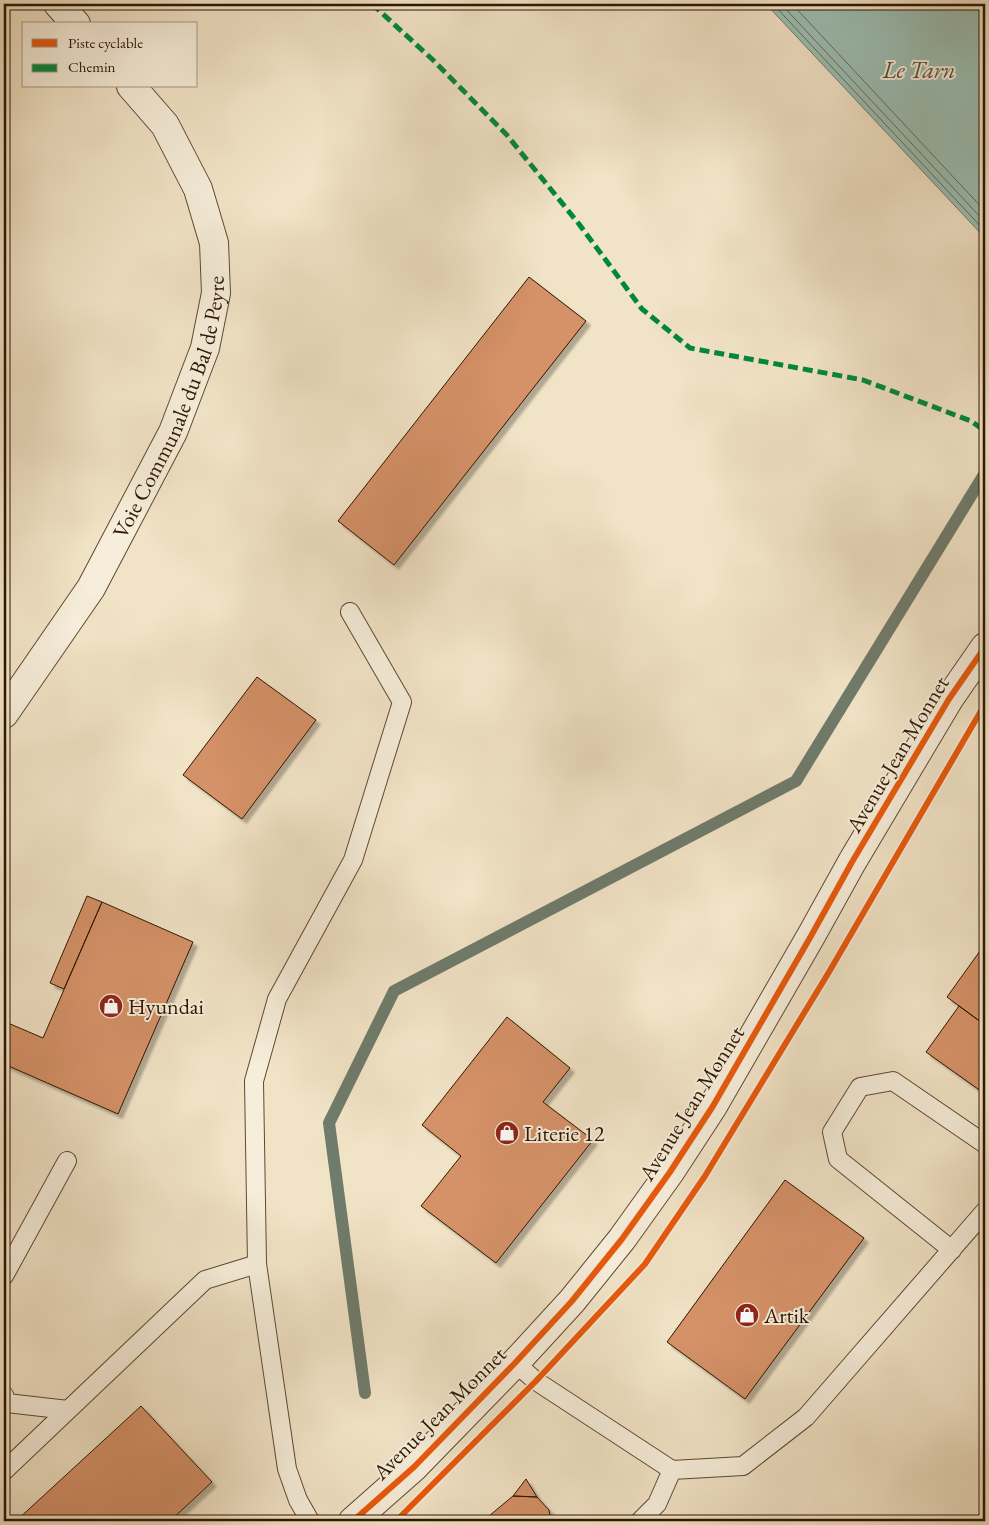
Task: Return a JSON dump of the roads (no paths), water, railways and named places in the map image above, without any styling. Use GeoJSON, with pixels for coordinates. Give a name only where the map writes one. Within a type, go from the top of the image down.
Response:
{"type":"FeatureCollection","features":[{"type":"Feature","properties":{"kind":"street"},"geometry":{"type":"LineString","coordinates":[[58,4],[74,22]]}},
{"type":"Feature","properties":{"kind":"street","name":"Voie Communale du Bal de Peyre"},"geometry":{"type":"LineString","coordinates":[[4,714],[90,588],[173,432],[205,348],[216,293],[214,243],[198,189],[165,125],[133,88]]}},
{"type":"Feature","properties":{"kind":"street","name":"Avenue Jean Monnet"},"geometry":{"type":"LineString","coordinates":[[353,1521],[414,1467],[515,1363],[572,1301],[622,1239],[670,1172],[713,1106],[852,862],[949,698],[985,647]]}},
{"type":"Feature","properties":{"kind":"lane"},"geometry":{"type":"LineString","coordinates":[[310,1521],[298,1500],[287,1469],[257,1264],[254,1081],[277,999],[354,860],[402,702],[350,612]]}},
{"type":"Feature","properties":{"kind":"lane"},"geometry":{"type":"LineString","coordinates":[[952,1250],[838,1159],[832,1132],[860,1087],[893,1080],[985,1144]]}},
{"type":"Feature","properties":{"kind":"lane"},"geometry":{"type":"LineString","coordinates":[[4,1276],[66,1161]]}},
{"type":"Feature","properties":{"kind":"lane"},"geometry":{"type":"LineString","coordinates":[[515,1363],[536,1381],[672,1470],[743,1466],[806,1417],[985,1211]]}},
{"type":"Feature","properties":{"kind":"lane"},"geometry":{"type":"LineString","coordinates":[[4,1471],[205,1280],[257,1264]]}},
{"type":"Feature","properties":{"kind":"lane"},"geometry":{"type":"LineString","coordinates":[[4,1395],[6,1403],[68,1410]]}},
{"type":"Feature","properties":{"kind":"lane"},"geometry":{"type":"LineString","coordinates":[[640,1521],[658,1504],[672,1470]]}},
{"type":"Feature","properties":{"kind":"water","name":"Le Tarn"},"geometry":{"type":"Polygon","coordinates":[[[766,4],[985,4],[985,238],[766,4]]]}},
{"type":"Feature","properties":{"kind":"waterway"},"geometry":{"type":"LineString","coordinates":[[365,1393],[329,1123],[394,991],[796,781],[985,473]]}},
{"type":"Feature","properties":{"kind":"place","name":"Hyundai"},"geometry":{"type":"Point","coordinates":[111,1006]}},
{"type":"Feature","properties":{"kind":"place","name":"Literie 12"},"geometry":{"type":"Point","coordinates":[507,1133]}},
{"type":"Feature","properties":{"kind":"place","name":"Artik"},"geometry":{"type":"Point","coordinates":[747,1315]}}]}
